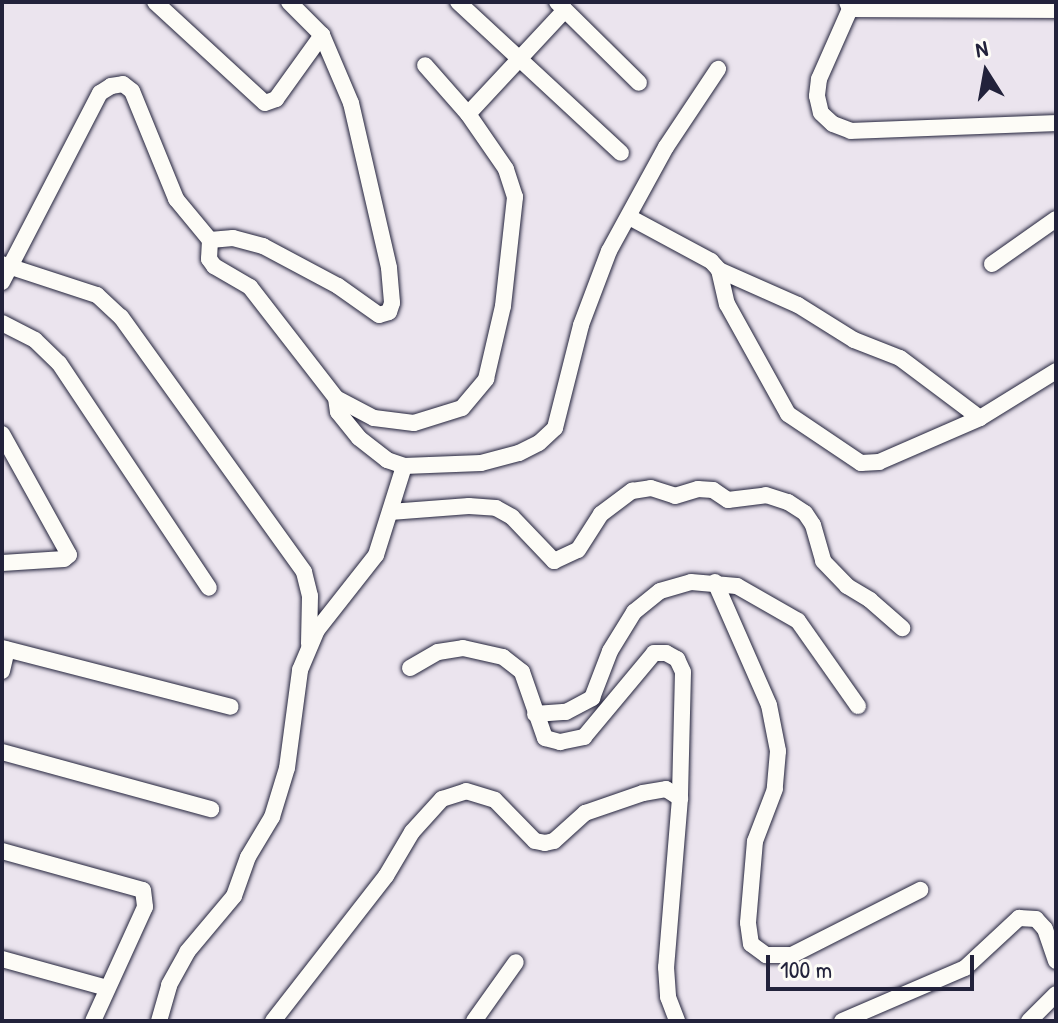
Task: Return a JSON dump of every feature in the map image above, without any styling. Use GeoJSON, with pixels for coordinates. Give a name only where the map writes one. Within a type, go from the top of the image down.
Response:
{"type":"FeatureCollection","features":[{"type":"Feature","properties":{"kind":"street"},"geometry":{"type":"LineString","coordinates":[[155,2],[265,103],[276,99],[322,35]]}},
{"type":"Feature","properties":{"kind":"street"},"geometry":{"type":"LineString","coordinates":[[210,240],[225,237],[263,246],[338,286],[371,311],[379,315],[389,312],[392,303],[389,268],[355,118],[322,35],[289,2]]}},
{"type":"Feature","properties":{"kind":"street"},"geometry":{"type":"LineString","coordinates":[[458,2],[621,153]]}},
{"type":"Feature","properties":{"kind":"street"},"geometry":{"type":"LineString","coordinates":[[468,114],[561,6],[639,83]]}},
{"type":"Feature","properties":{"kind":"street"},"geometry":{"type":"LineString","coordinates":[[1056,10],[849,6],[819,79],[817,96],[821,113],[833,124],[851,131],[1056,123]]}},
{"type":"Feature","properties":{"kind":"street"},"geometry":{"type":"LineString","coordinates":[[210,240],[208,250],[214,266],[250,287],[336,398],[374,418],[414,423],[462,408],[486,379],[503,306],[515,197],[506,169],[468,114],[425,65]]}},
{"type":"Feature","properties":{"kind":"street"},"geometry":{"type":"LineString","coordinates":[[336,398],[338,412],[359,438],[387,460],[404,466],[481,463],[519,453],[539,443],[555,428],[581,325],[609,251],[631,218],[666,147],[718,69]]}},
{"type":"Feature","properties":{"kind":"street"},"geometry":{"type":"LineString","coordinates":[[2,282],[6,265],[100,93],[123,84],[132,91],[176,199],[210,240]]}},
{"type":"Feature","properties":{"kind":"street"},"geometry":{"type":"LineString","coordinates":[[631,218],[711,261],[719,270],[798,305],[854,340],[900,358],[980,418]]}},
{"type":"Feature","properties":{"kind":"street"},"geometry":{"type":"LineString","coordinates":[[992,264],[1056,219]]}},
{"type":"Feature","properties":{"kind":"street"},"geometry":{"type":"LineString","coordinates":[[6,265],[97,295],[121,317],[304,572],[310,596],[309,650]]}},
{"type":"Feature","properties":{"kind":"street"},"geometry":{"type":"LineString","coordinates":[[719,270],[727,304],[788,414],[861,463],[879,462],[980,418],[1056,371]]}},
{"type":"Feature","properties":{"kind":"street"},"geometry":{"type":"LineString","coordinates":[[2,323],[35,340],[59,363],[209,588]]}},
{"type":"Feature","properties":{"kind":"street"},"geometry":{"type":"LineString","coordinates":[[2,434],[69,555],[64,559],[2,563]]}},
{"type":"Feature","properties":{"kind":"street"},"geometry":{"type":"LineString","coordinates":[[159,1021],[169,985],[187,952],[234,896],[248,857],[272,817],[287,768],[300,670],[317,630],[376,555],[404,466]]}},
{"type":"Feature","properties":{"kind":"street"},"geometry":{"type":"LineString","coordinates":[[390,512],[469,506],[496,508],[512,517],[554,561],[578,550],[601,514],[632,491],[651,488],[675,496],[698,489],[713,490],[728,500],[766,495],[788,502],[805,513],[813,525],[823,561],[847,586],[870,600],[902,628]]}},
{"type":"Feature","properties":{"kind":"street"},"geometry":{"type":"LineString","coordinates":[[535,714],[566,712],[592,698],[610,651],[634,612],[660,591],[691,582],[737,586],[798,621],[824,653],[858,706]]}},
{"type":"Feature","properties":{"kind":"street"},"geometry":{"type":"LineString","coordinates":[[715,582],[769,705],[778,751],[775,789],[755,841],[748,923],[751,944],[766,955],[792,955],[920,890]]}},
{"type":"Feature","properties":{"kind":"street"},"geometry":{"type":"LineString","coordinates":[[410,668],[438,652],[463,648],[503,657],[522,672],[545,738],[560,742],[584,737],[654,653],[666,653],[677,659],[683,672],[680,798],[666,967],[668,997],[677,1021]]}},
{"type":"Feature","properties":{"kind":"street"},"geometry":{"type":"LineString","coordinates":[[2,671],[5,649],[231,707]]}},
{"type":"Feature","properties":{"kind":"street"},"geometry":{"type":"LineString","coordinates":[[2,752],[211,809]]}},
{"type":"Feature","properties":{"kind":"street"},"geometry":{"type":"LineString","coordinates":[[273,1021],[386,876],[412,832],[442,799],[466,791],[495,800],[535,841],[545,843],[554,841],[585,813],[643,793],[666,789],[680,798]]}},
{"type":"Feature","properties":{"kind":"street"},"geometry":{"type":"LineString","coordinates":[[2,851],[143,890],[145,907],[93,1021]]}},
{"type":"Feature","properties":{"kind":"street"},"geometry":{"type":"LineString","coordinates":[[842,1021],[965,968],[1019,918],[1036,919],[1045,929],[1056,961]]}},
{"type":"Feature","properties":{"kind":"street"},"geometry":{"type":"LineString","coordinates":[[2,959],[107,988]]}},
{"type":"Feature","properties":{"kind":"street"},"geometry":{"type":"LineString","coordinates":[[474,1021],[516,962]]}},
{"type":"Feature","properties":{"kind":"street"},"geometry":{"type":"LineString","coordinates":[[1029,1021],[1056,994]]}}]}
